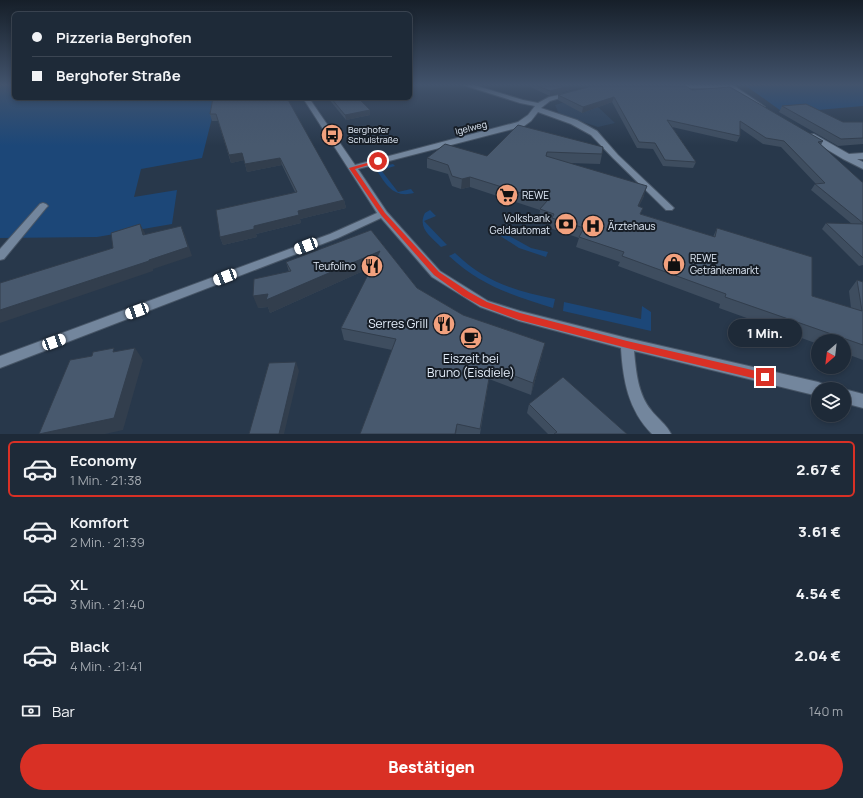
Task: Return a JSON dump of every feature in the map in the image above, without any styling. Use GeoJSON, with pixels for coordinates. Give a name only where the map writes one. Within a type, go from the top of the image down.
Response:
{"type":"FeatureCollection","features":[{"type":"Feature","properties":{"kind":"street"},"geometry":{"type":"LineString","coordinates":[[311,105],[383,214],[436,274],[466,294],[484,304],[519,316],[627,344],[811,387]]}},
{"type":"Feature","properties":{"kind":"street"},"geometry":{"type":"LineString","coordinates":[[532,105],[568,120],[594,133],[616,158],[669,208]]}},
{"type":"Feature","properties":{"kind":"street","name":"Igelweg"},"geometry":{"type":"LineString","coordinates":[[352,168],[504,130],[531,119],[540,105]]}},
{"type":"Feature","properties":{"kind":"street"},"geometry":{"type":"LineString","coordinates":[[759,105],[767,110]]}},
{"type":"Feature","properties":{"kind":"street"},"geometry":{"type":"LineString","coordinates":[[806,133],[863,166]]}},
{"type":"Feature","properties":{"kind":"street"},"geometry":{"type":"LineString","coordinates":[[846,157],[863,156]]}},
{"type":"Feature","properties":{"kind":"street"},"geometry":{"type":"LineString","coordinates":[[0,256],[44,206]]}},
{"type":"Feature","properties":{"kind":"street"},"geometry":{"type":"LineString","coordinates":[[0,362],[334,236],[383,214]]}},
{"type":"Feature","properties":{"kind":"street"},"geometry":{"type":"LineString","coordinates":[[627,344],[629,372],[633,395],[647,419],[663,434]]}},
{"type":"Feature","properties":{"kind":"street"},"geometry":{"type":"LineString","coordinates":[[851,397],[863,400]]}},
{"type":"Feature","properties":{"kind":"shaded area"},"geometry":{"type":"Polygon","coordinates":[[[0,105],[215,105],[202,158],[141,169],[134,197],[177,190],[172,224],[97,237],[0,238],[0,105]]]}},
{"type":"Feature","properties":{"kind":"shaded area"},"geometry":{"type":"Polygon","coordinates":[[[555,105],[594,105],[615,123],[598,127],[559,114],[555,105]]]}},
{"type":"Feature","properties":{"kind":"shaded area"},"geometry":{"type":"Polygon","coordinates":[[[773,105],[863,105],[863,106],[784,113],[773,105]]]}},
{"type":"Feature","properties":{"kind":"shaded area"},"geometry":{"type":"Polygon","coordinates":[[[393,164],[395,166],[381,170],[398,192],[411,189],[414,193],[401,194],[392,190],[377,171],[384,166],[393,164]]]}},
{"type":"Feature","properties":{"kind":"shaded area"},"geometry":{"type":"Polygon","coordinates":[[[430,210],[436,216],[424,221],[447,245],[441,247],[429,236],[424,228],[423,218],[425,213],[430,210]]]}},
{"type":"Feature","properties":{"kind":"shaded area"},"geometry":{"type":"Polygon","coordinates":[[[504,233],[531,248],[548,252],[546,257],[519,248],[499,235],[504,233]]]}},
{"type":"Feature","properties":{"kind":"shaded area"},"geometry":{"type":"Polygon","coordinates":[[[455,253],[466,263],[501,284],[527,293],[555,299],[553,308],[524,299],[485,282],[473,275],[449,256],[455,253]]]}},
{"type":"Feature","properties":{"kind":"shaded area"},"geometry":{"type":"Polygon","coordinates":[[[564,302],[641,319],[642,306],[651,312],[651,331],[563,311],[564,302]]]}},
{"type":"Feature","properties":{"kind":"building"},"geometry":{"type":"Polygon","coordinates":[[[212,105],[291,105],[344,200],[298,211],[299,215],[254,226],[254,229],[220,237],[216,210],[297,192],[280,158],[245,164],[242,153],[229,155],[216,114],[210,114],[212,105]]]}},
{"type":"Feature","properties":{"kind":"building"},"geometry":{"type":"Polygon","coordinates":[[[337,105],[365,105],[370,110],[345,115],[337,105]]]}},
{"type":"Feature","properties":{"kind":"building"},"geometry":{"type":"Polygon","coordinates":[[[619,105],[761,105],[823,141],[818,142],[863,182],[863,223],[815,184],[825,183],[784,141],[766,138],[740,121],[740,136],[667,120],[696,162],[665,160],[655,143],[639,142],[619,105]]]}},
{"type":"Feature","properties":{"kind":"building"},"geometry":{"type":"Polygon","coordinates":[[[809,105],[843,122],[863,122],[863,138],[841,139],[782,106],[809,105]]]}},
{"type":"Feature","properties":{"kind":"building"},"geometry":{"type":"Polygon","coordinates":[[[518,125],[603,147],[602,154],[547,152],[546,156],[647,186],[638,206],[643,208],[640,214],[715,237],[717,228],[812,257],[812,296],[862,311],[857,280],[863,282],[863,345],[851,341],[851,334],[831,334],[725,297],[726,294],[622,256],[624,252],[579,237],[584,228],[552,218],[554,214],[540,209],[547,201],[470,177],[462,179],[452,176],[448,165],[427,158],[445,144],[487,156],[518,125]]]}},
{"type":"Feature","properties":{"kind":"building"},"geometry":{"type":"Polygon","coordinates":[[[826,223],[863,224],[863,258],[826,223]]]}},
{"type":"Feature","properties":{"kind":"building"},"geometry":{"type":"Polygon","coordinates":[[[140,224],[143,235],[181,226],[188,247],[0,310],[0,283],[113,248],[111,233],[140,224]]]}},
{"type":"Feature","properties":{"kind":"building"},"geometry":{"type":"Polygon","coordinates":[[[371,230],[417,288],[463,315],[545,343],[533,383],[491,367],[480,429],[457,424],[455,434],[360,434],[396,339],[341,328],[380,251],[266,300],[268,294],[253,296],[254,279],[291,271],[286,262],[371,230]]]}},
{"type":"Feature","properties":{"kind":"building"},"geometry":{"type":"Polygon","coordinates":[[[114,348],[113,352],[135,348],[114,418],[39,434],[70,360],[92,356],[93,352],[114,348]]]}},
{"type":"Feature","properties":{"kind":"building"},"geometry":{"type":"Polygon","coordinates":[[[296,362],[279,434],[249,434],[269,363],[296,362]]]}},
{"type":"Feature","properties":{"kind":"building"},"geometry":{"type":"Polygon","coordinates":[[[563,377],[627,434],[554,434],[557,432],[529,404],[563,377]]]}},
{"type":"Feature","properties":{"kind":"place","name":"Berghofer Schulstraße"},"geometry":{"type":"Point","coordinates":[332,135]}},
{"type":"Feature","properties":{"kind":"place","name":"REWE"},"geometry":{"type":"Point","coordinates":[507,195]}},
{"type":"Feature","properties":{"kind":"place","name":"Volksbank Geldautomat"},"geometry":{"type":"Point","coordinates":[566,224]}},
{"type":"Feature","properties":{"kind":"place","name":"Ärztehaus"},"geometry":{"type":"Point","coordinates":[593,226]}},
{"type":"Feature","properties":{"kind":"place","name":"REWE Getränkemarkt"},"geometry":{"type":"Point","coordinates":[674,264]}},
{"type":"Feature","properties":{"kind":"place","name":"Teufolino"},"geometry":{"type":"Point","coordinates":[372,266]}},
{"type":"Feature","properties":{"kind":"place","name":"Serres Grill"},"geometry":{"type":"Point","coordinates":[444,324]}},
{"type":"Feature","properties":{"kind":"place","name":"Eiszeit bei Bruno (Eisdiele)"},"geometry":{"type":"Point","coordinates":[471,338]}},
{"type":"Feature","properties":{"kind":"route"},"geometry":{"type":"LineString","coordinates":[[378,161],[352,168],[383,214],[423,260],[436,274],[466,294],[484,304],[519,316],[765,377]]}}]}
